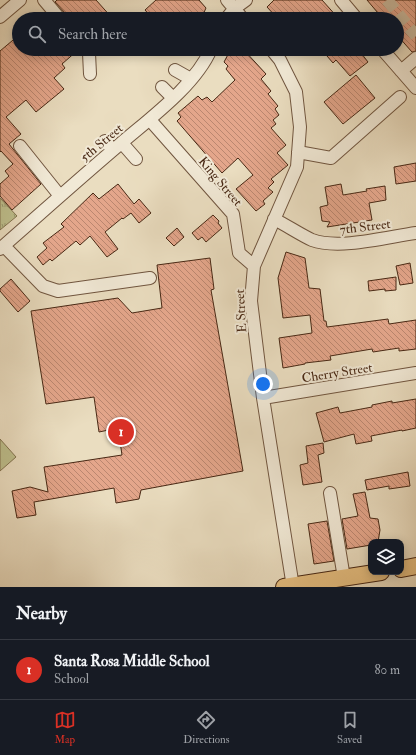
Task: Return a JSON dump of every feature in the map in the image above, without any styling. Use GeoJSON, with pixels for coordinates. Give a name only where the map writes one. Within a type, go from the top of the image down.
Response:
{"type":"FeatureCollection","features":[{"type":"Feature","properties":{"kind":"main road"},"geometry":{"type":"LineString","coordinates":[[404,568],[416,566]]}},
{"type":"Feature","properties":{"kind":"main road"},"geometry":{"type":"LineString","coordinates":[[290,587],[368,574]]}},
{"type":"Feature","properties":{"kind":"street"},"geometry":{"type":"LineString","coordinates":[[0,17],[20,0]]}},
{"type":"Feature","properties":{"kind":"street"},"geometry":{"type":"LineString","coordinates":[[44,0],[54,12]]}},
{"type":"Feature","properties":{"kind":"street"},"geometry":{"type":"LineString","coordinates":[[237,12],[231,4],[246,0]]}},
{"type":"Feature","properties":{"kind":"street"},"geometry":{"type":"LineString","coordinates":[[341,0],[351,12]]}},
{"type":"Feature","properties":{"kind":"street"},"geometry":{"type":"LineString","coordinates":[[89,56],[90,74]]}},
{"type":"Feature","properties":{"kind":"street","name":"5th Street"},"geometry":{"type":"LineString","coordinates":[[2,247],[60,196],[83,168],[114,144],[139,129],[150,120],[191,79],[206,56]]}},
{"type":"Feature","properties":{"kind":"street","name":"E Street"},"geometry":{"type":"LineString","coordinates":[[276,56],[280,60],[296,92],[300,128],[297,167],[254,266],[251,301],[290,587]]}},
{"type":"Feature","properties":{"kind":"street"},"geometry":{"type":"LineString","coordinates":[[388,56],[416,88]]}},
{"type":"Feature","properties":{"kind":"street"},"geometry":{"type":"LineString","coordinates":[[401,71],[416,58]]}},
{"type":"Feature","properties":{"kind":"street"},"geometry":{"type":"LineString","coordinates":[[175,70],[191,79]]}},
{"type":"Feature","properties":{"kind":"street"},"geometry":{"type":"LineString","coordinates":[[162,87],[173,98]]}},
{"type":"Feature","properties":{"kind":"street"},"geometry":{"type":"LineString","coordinates":[[298,152],[331,158],[400,97]]}},
{"type":"Feature","properties":{"kind":"street"},"geometry":{"type":"LineString","coordinates":[[130,120],[139,129]]}},
{"type":"Feature","properties":{"kind":"street","name":"King Street"},"geometry":{"type":"LineString","coordinates":[[150,120],[233,214],[239,253],[254,266]]}},
{"type":"Feature","properties":{"kind":"street"},"geometry":{"type":"LineString","coordinates":[[114,144],[136,159]]}},
{"type":"Feature","properties":{"kind":"street"},"geometry":{"type":"LineString","coordinates":[[20,146],[60,196]]}},
{"type":"Feature","properties":{"kind":"street","name":"7th Street"},"geometry":{"type":"LineString","coordinates":[[274,219],[312,240],[330,244],[350,243],[416,233]]}},
{"type":"Feature","properties":{"kind":"street"},"geometry":{"type":"LineString","coordinates":[[2,247],[43,286],[58,291],[150,278]]}},
{"type":"Feature","properties":{"kind":"street","name":"Cherry Street"},"geometry":{"type":"LineString","coordinates":[[264,398],[416,373]]}},
{"type":"Feature","properties":{"kind":"street"},"geometry":{"type":"LineString","coordinates":[[330,494],[344,578]]}},
{"type":"Feature","properties":{"kind":"green space"},"geometry":{"type":"Polygon","coordinates":[[[0,198],[17,216],[0,230],[0,198]]]}},
{"type":"Feature","properties":{"kind":"green space"},"geometry":{"type":"Polygon","coordinates":[[[0,439],[16,457],[0,471],[0,439]]]}},
{"type":"Feature","properties":{"kind":"building"},"geometry":{"type":"Polygon","coordinates":[[[57,0],[96,0],[107,12],[64,12],[55,2],[57,0]]]}},
{"type":"Feature","properties":{"kind":"building"},"geometry":{"type":"Polygon","coordinates":[[[156,0],[199,0],[206,8],[204,12],[147,12],[145,10],[156,0]]]}},
{"type":"Feature","properties":{"kind":"building"},"geometry":{"type":"Polygon","coordinates":[[[274,0],[322,0],[333,12],[272,12],[267,7],[274,0]]]}},
{"type":"Feature","properties":{"kind":"building"},"geometry":{"type":"Polygon","coordinates":[[[367,0],[416,0],[416,51],[412,52],[404,43],[404,12],[377,12],[367,0]]]}},
{"type":"Feature","properties":{"kind":"building"},"geometry":{"type":"Polygon","coordinates":[[[12,41],[12,56],[71,56],[62,64],[65,68],[54,78],[64,89],[36,112],[26,100],[6,117],[21,134],[9,144],[41,184],[12,210],[0,196],[0,184],[9,176],[5,171],[13,164],[1,151],[0,152],[0,51],[12,41]]]}},
{"type":"Feature","properties":{"kind":"building"},"geometry":{"type":"Polygon","coordinates":[[[227,56],[249,56],[266,74],[261,79],[271,91],[268,94],[278,106],[275,109],[279,115],[273,120],[276,124],[271,128],[286,145],[277,153],[288,165],[271,179],[274,182],[268,188],[273,192],[263,201],[265,204],[256,211],[236,189],[253,175],[238,158],[222,173],[177,121],[181,117],[178,113],[198,96],[202,100],[207,97],[212,102],[235,80],[226,69],[228,66],[224,62],[227,56]]]}},
{"type":"Feature","properties":{"kind":"building"},"geometry":{"type":"Polygon","coordinates":[[[327,56],[363,56],[368,62],[350,76],[336,60],[333,63],[327,56]]]}},
{"type":"Feature","properties":{"kind":"building"},"geometry":{"type":"Polygon","coordinates":[[[356,75],[375,98],[343,124],[324,102],[356,75]]]}},
{"type":"Feature","properties":{"kind":"building"},"geometry":{"type":"Polygon","coordinates":[[[416,163],[416,181],[396,184],[394,167],[416,163]]]}},
{"type":"Feature","properties":{"kind":"building"},"geometry":{"type":"Polygon","coordinates":[[[118,184],[134,204],[139,199],[151,213],[139,223],[131,213],[123,219],[122,218],[105,232],[118,249],[107,257],[90,236],[80,245],[76,241],[52,261],[50,259],[43,265],[37,257],[47,248],[43,243],[64,227],[61,224],[93,193],[99,199],[118,184]]]}},
{"type":"Feature","properties":{"kind":"building"},"geometry":{"type":"Polygon","coordinates":[[[341,184],[343,195],[385,186],[386,200],[369,203],[372,220],[327,227],[330,222],[322,221],[320,207],[328,205],[325,187],[341,184]]]}},
{"type":"Feature","properties":{"kind":"building"},"geometry":{"type":"Polygon","coordinates":[[[213,215],[219,221],[218,223],[222,228],[206,242],[202,237],[198,240],[192,233],[213,215]]]}},
{"type":"Feature","properties":{"kind":"building"},"geometry":{"type":"Polygon","coordinates":[[[177,228],[184,237],[174,246],[166,238],[177,228]]]}},
{"type":"Feature","properties":{"kind":"building"},"geometry":{"type":"Polygon","coordinates":[[[286,252],[305,258],[309,288],[320,289],[324,321],[326,321],[327,327],[388,319],[389,324],[416,320],[416,349],[399,351],[399,348],[373,352],[372,349],[330,356],[331,360],[305,363],[283,368],[279,338],[312,333],[310,315],[283,318],[278,278],[286,252]]]}},
{"type":"Feature","properties":{"kind":"building"},"geometry":{"type":"Polygon","coordinates":[[[210,258],[214,289],[211,290],[243,471],[141,490],[139,499],[116,503],[114,488],[34,502],[36,515],[17,518],[12,491],[30,487],[48,492],[44,467],[122,455],[118,428],[99,432],[94,397],[46,404],[31,311],[118,298],[132,313],[162,308],[157,265],[210,258]]]}},
{"type":"Feature","properties":{"kind":"building"},"geometry":{"type":"Polygon","coordinates":[[[410,263],[413,283],[400,285],[396,266],[410,263]]]}},
{"type":"Feature","properties":{"kind":"building"},"geometry":{"type":"Polygon","coordinates":[[[396,277],[396,290],[385,291],[385,289],[369,291],[368,281],[396,277]]]}},
{"type":"Feature","properties":{"kind":"building"},"geometry":{"type":"Polygon","coordinates":[[[11,279],[30,301],[18,312],[0,291],[0,289],[11,279]]]}},
{"type":"Feature","properties":{"kind":"building"},"geometry":{"type":"Polygon","coordinates":[[[416,399],[416,428],[371,436],[372,441],[356,444],[354,434],[324,442],[316,413],[338,407],[340,413],[372,407],[372,405],[392,401],[392,403],[416,399]]]}},
{"type":"Feature","properties":{"kind":"building"},"geometry":{"type":"Polygon","coordinates":[[[323,443],[324,453],[318,455],[322,482],[303,485],[300,465],[308,463],[306,446],[323,443]]]}},
{"type":"Feature","properties":{"kind":"building"},"geometry":{"type":"Polygon","coordinates":[[[408,472],[410,486],[389,489],[389,486],[367,490],[365,480],[408,472]]]}},
{"type":"Feature","properties":{"kind":"building"},"geometry":{"type":"Polygon","coordinates":[[[365,492],[370,518],[378,519],[380,530],[378,539],[368,539],[368,546],[347,549],[342,519],[358,516],[353,494],[365,492]]]}},
{"type":"Feature","properties":{"kind":"building"},"geometry":{"type":"Polygon","coordinates":[[[327,521],[334,561],[314,564],[308,524],[327,521]]]}},
{"type":"Feature","properties":{"kind":"tunnel"},"geometry":{"type":"LineString","coordinates":[[387,0],[397,12]]}},
{"type":"Feature","properties":{"kind":"tunnel"},"geometry":{"type":"LineString","coordinates":[[404,21],[416,36]]}},
{"type":"Feature","properties":{"kind":"place","name":"Santa Rosa Middle School"},"geometry":{"type":"Point","coordinates":[121,432]}}]}
